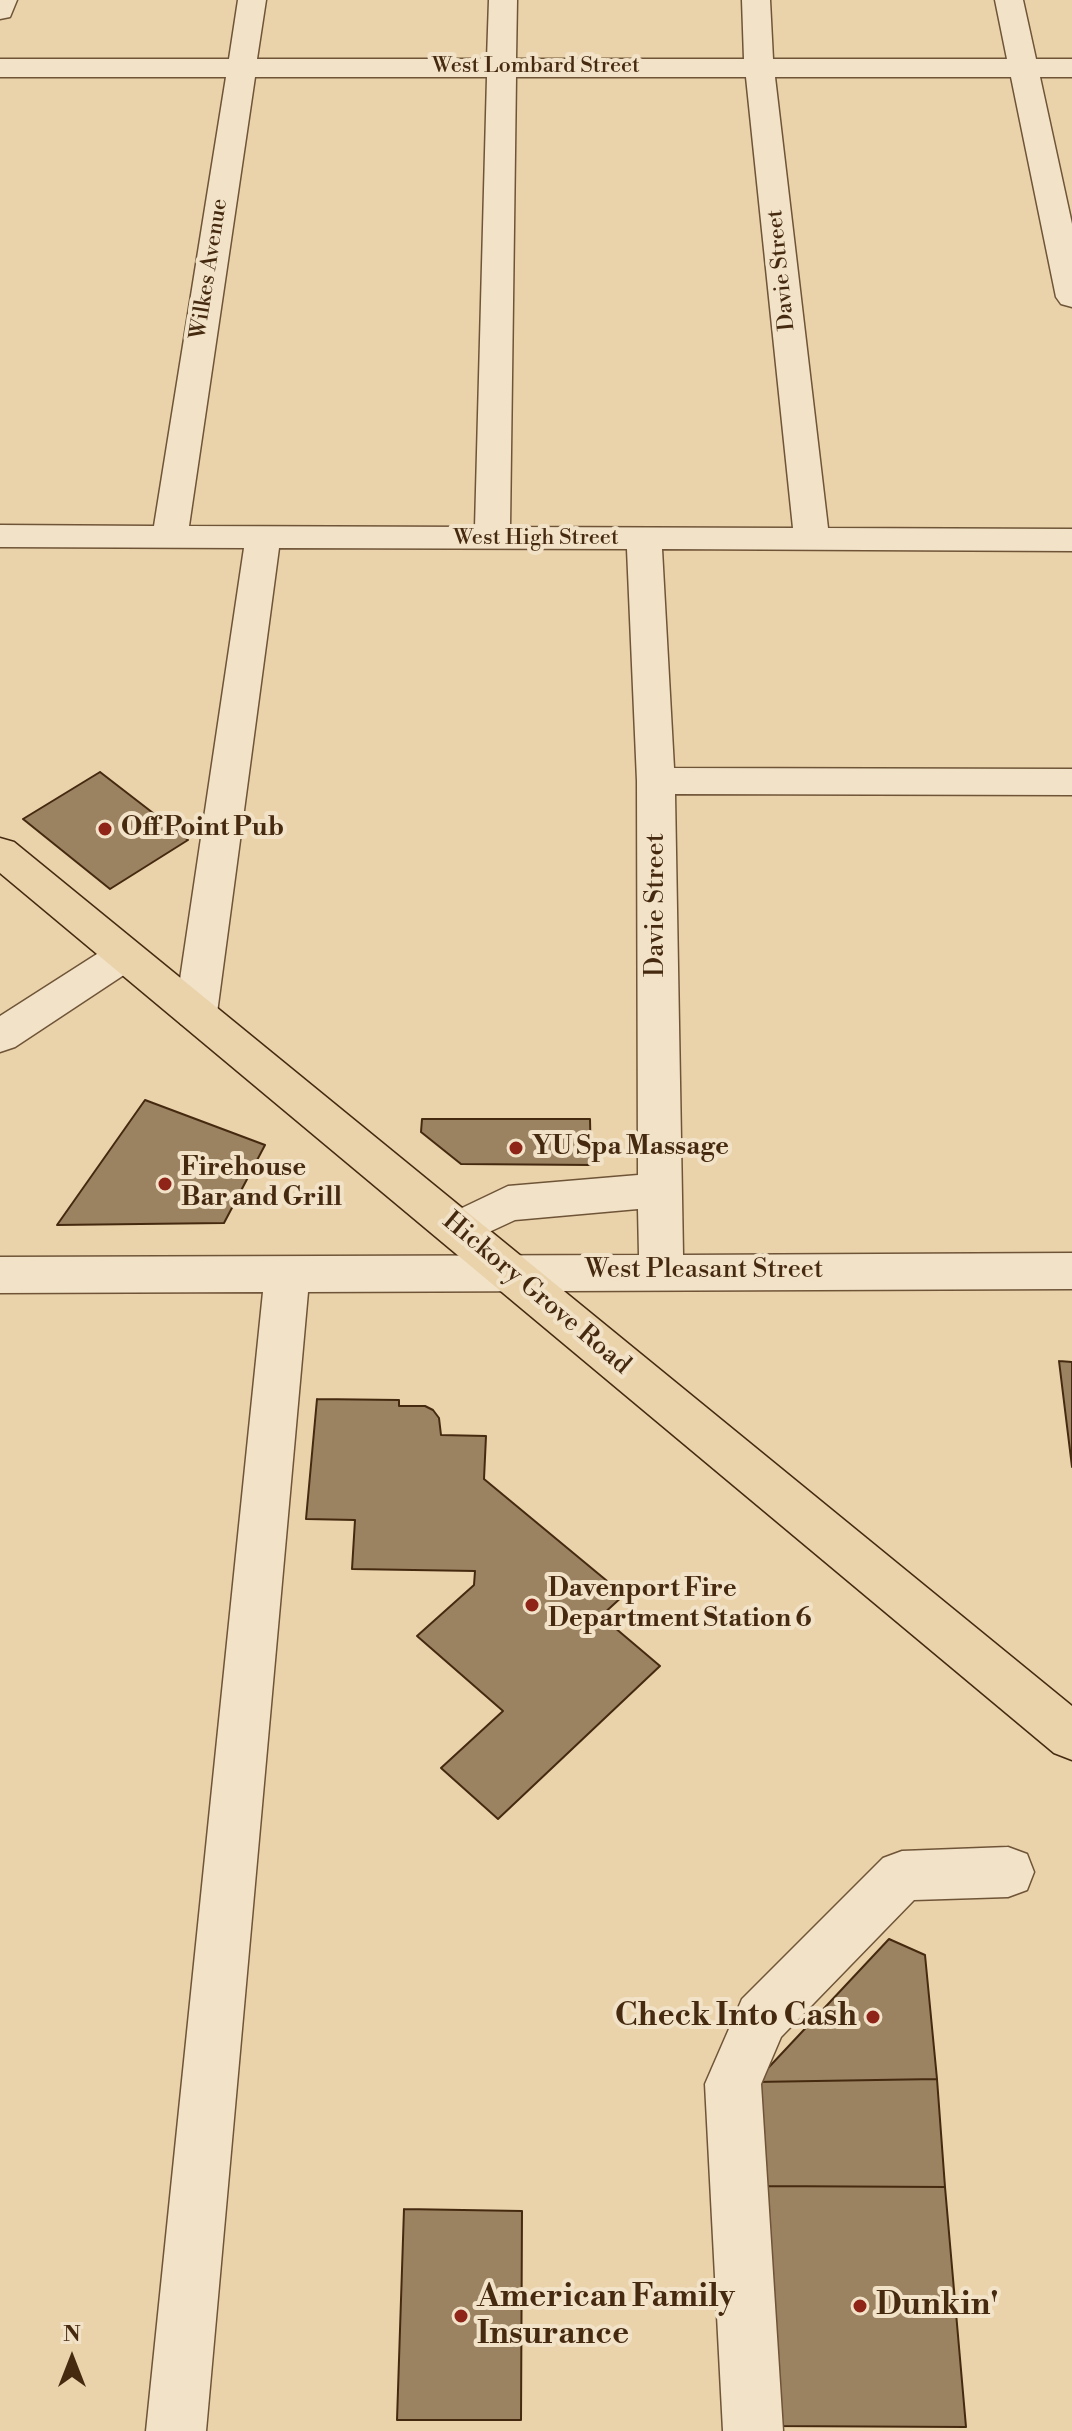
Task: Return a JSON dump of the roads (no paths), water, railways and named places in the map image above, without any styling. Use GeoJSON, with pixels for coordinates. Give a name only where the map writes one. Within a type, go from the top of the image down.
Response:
{"type":"FeatureCollection","features":[{"type":"Feature","properties":{"kind":"main road","name":"Hickory Grove Road"},"geometry":{"type":"LineString","coordinates":[[0,852],[1072,1737]]}},
{"type":"Feature","properties":{"kind":"street"},"geometry":{"type":"LineString","coordinates":[[0,11],[3,0]]}},
{"type":"Feature","properties":{"kind":"street","name":"Wilkes Avenue"},"geometry":{"type":"LineString","coordinates":[[170,538],[252,0]]}},
{"type":"Feature","properties":{"kind":"street"},"geometry":{"type":"LineString","coordinates":[[492,539],[503,0]]}},
{"type":"Feature","properties":{"kind":"street","name":"Davie Street"},"geometry":{"type":"LineString","coordinates":[[756,0],[759,67],[812,539]]}},
{"type":"Feature","properties":{"kind":"street"},"geometry":{"type":"LineString","coordinates":[[1009,0],[1072,297]]}},
{"type":"Feature","properties":{"kind":"street","name":"West Lombard Street"},"geometry":{"type":"LineString","coordinates":[[0,68],[1072,68]]}},
{"type":"Feature","properties":{"kind":"street","name":"West High Street"},"geometry":{"type":"LineString","coordinates":[[0,536],[1072,540]]}},
{"type":"Feature","properties":{"kind":"street"},"geometry":{"type":"LineString","coordinates":[[196,1013],[263,538]]}},
{"type":"Feature","properties":{"kind":"street","name":"Davie Street"},"geometry":{"type":"LineString","coordinates":[[644,539],[656,781],[661,1271]]}},
{"type":"Feature","properties":{"kind":"street"},"geometry":{"type":"LineString","coordinates":[[656,781],[1072,782]]}},
{"type":"Feature","properties":{"kind":"street"},"geometry":{"type":"LineString","coordinates":[[0,1036],[125,955]]}},
{"type":"Feature","properties":{"kind":"street"},"geometry":{"type":"LineString","coordinates":[[459,1229],[508,1203],[659,1190]]}},
{"type":"Feature","properties":{"kind":"street","name":"West Pleasant Street"},"geometry":{"type":"LineString","coordinates":[[0,1275],[1072,1271]]}},
{"type":"Feature","properties":{"kind":"street"},"geometry":{"type":"LineString","coordinates":[[176,2431],[287,1273]]}},
{"type":"Feature","properties":{"kind":"street"},"geometry":{"type":"LineString","coordinates":[[753,2431],[733,2084],[761,2018],[902,1876],[1008,1872]]}},
{"type":"Feature","properties":{"kind":"place","name":"Off Point Pub"},"geometry":{"type":"Point","coordinates":[105,829]}},
{"type":"Feature","properties":{"kind":"place","name":"YU Spa Massage"},"geometry":{"type":"Point","coordinates":[516,1148]}},
{"type":"Feature","properties":{"kind":"place","name":"Firehouse Bar and Grill"},"geometry":{"type":"Point","coordinates":[165,1184]}},
{"type":"Feature","properties":{"kind":"place","name":"Davenport Fire Department Station 6"},"geometry":{"type":"Point","coordinates":[532,1605]}},
{"type":"Feature","properties":{"kind":"place","name":"Check Into Cash"},"geometry":{"type":"Point","coordinates":[873,2017]}},
{"type":"Feature","properties":{"kind":"place","name":"Dunkin'"},"geometry":{"type":"Point","coordinates":[860,2306]}},
{"type":"Feature","properties":{"kind":"place","name":"American Family Insurance"},"geometry":{"type":"Point","coordinates":[461,2316]}}]}
